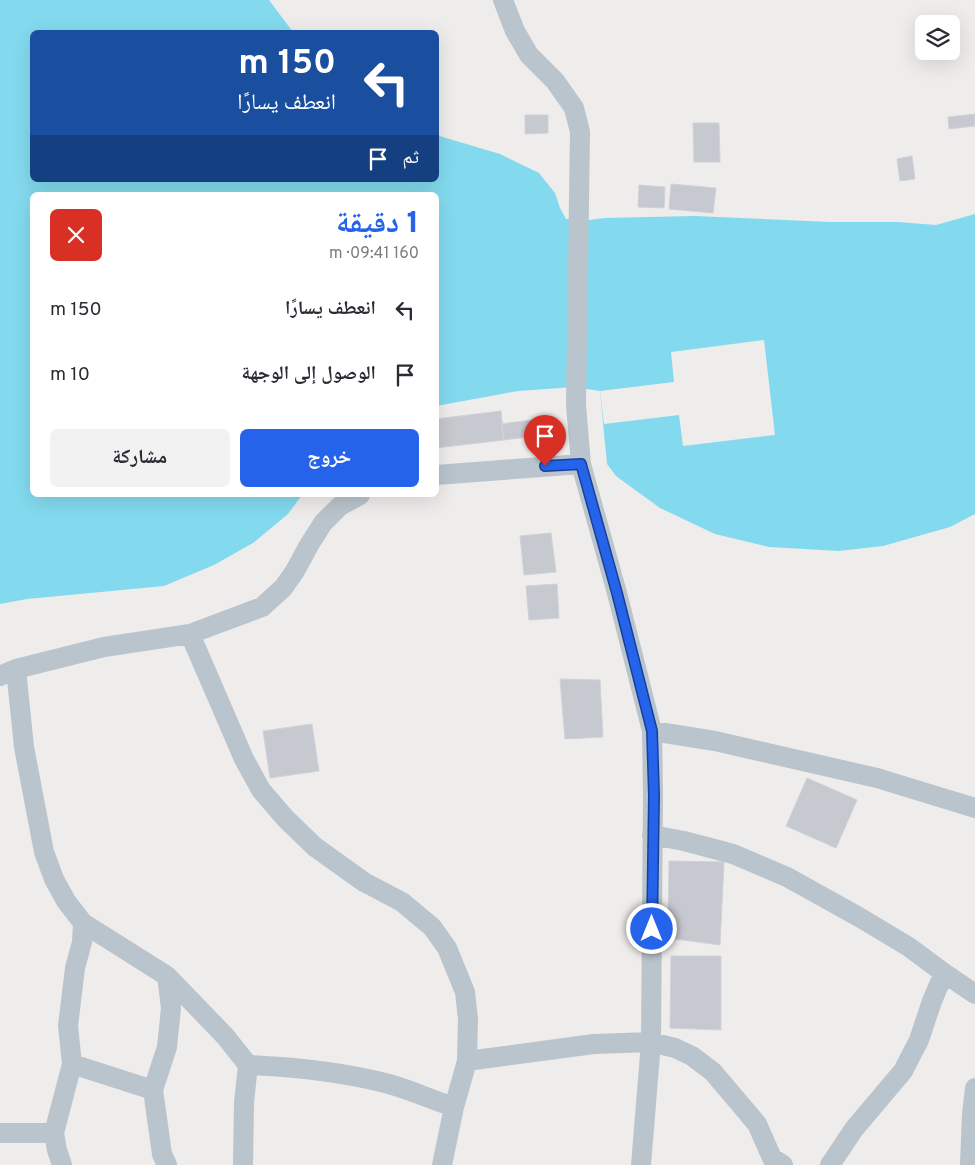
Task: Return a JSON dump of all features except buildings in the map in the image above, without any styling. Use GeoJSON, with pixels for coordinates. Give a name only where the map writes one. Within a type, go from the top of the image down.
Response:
{"type":"FeatureCollection","features":[{"type":"Feature","properties":{"kind":"street"},"geometry":{"type":"LineString","coordinates":[[503,0],[515,31],[529,55],[555,81],[574,108],[580,132],[576,406],[581,464],[617,593],[652,731],[654,796],[652,835],[651,1042],[641,1165]]}},
{"type":"Feature","properties":{"kind":"street"},"geometry":{"type":"LineString","coordinates":[[439,475],[581,464]]}},
{"type":"Feature","properties":{"kind":"street"},"geometry":{"type":"LineString","coordinates":[[243,1165],[244,1102],[248,1065],[225,1036],[168,976],[83,923],[66,901],[54,880],[44,852],[8,673],[104,647],[190,634],[262,607],[284,588],[323,523],[340,506],[356,497]]}},
{"type":"Feature","properties":{"kind":"street"},"geometry":{"type":"LineString","coordinates":[[190,634],[244,759],[261,790],[285,818],[315,847],[364,882],[402,902],[432,927],[447,948],[465,992],[468,1019],[467,1061],[454,1108],[442,1165]]}},
{"type":"Feature","properties":{"kind":"street"},"geometry":{"type":"LineString","coordinates":[[652,731],[715,741],[877,778],[975,808]]}},
{"type":"Feature","properties":{"kind":"street"},"geometry":{"type":"LineString","coordinates":[[652,835],[684,841],[732,854],[788,877],[909,947],[944,974],[975,994]]}},
{"type":"Feature","properties":{"kind":"street"},"geometry":{"type":"LineString","coordinates":[[62,1165],[54,1133],[72,1064],[68,1026],[75,968],[82,942],[83,923]]}},
{"type":"Feature","properties":{"kind":"street"},"geometry":{"type":"LineString","coordinates":[[830,1165],[854,1129],[903,1071],[919,1040],[932,1001],[944,974]]}},
{"type":"Feature","properties":{"kind":"street"},"geometry":{"type":"LineString","coordinates":[[167,1165],[162,1154],[153,1090],[167,1048],[171,1008],[168,976]]}},
{"type":"Feature","properties":{"kind":"street"},"geometry":{"type":"LineString","coordinates":[[467,1061],[594,1044],[651,1042],[674,1048],[692,1056],[712,1072],[757,1124],[776,1163]]}},
{"type":"Feature","properties":{"kind":"street"},"geometry":{"type":"LineString","coordinates":[[72,1064],[153,1090]]}},
{"type":"Feature","properties":{"kind":"street"},"geometry":{"type":"LineString","coordinates":[[248,1065],[290,1066],[390,1084],[454,1108]]}},
{"type":"Feature","properties":{"kind":"street"},"geometry":{"type":"LineString","coordinates":[[970,1165],[975,1088]]}},
{"type":"Feature","properties":{"kind":"street"},"geometry":{"type":"LineString","coordinates":[[0,1133],[54,1133]]}},
{"type":"Feature","properties":{"kind":"water"},"geometry":{"type":"Polygon","coordinates":[[[0,0],[269,0],[292,30],[30,30],[30,182],[439,182],[439,136],[500,154],[539,173],[555,193],[566,219],[589,220],[695,216],[831,222],[898,222],[936,225],[975,214],[975,514],[950,527],[883,546],[839,551],[769,547],[715,534],[660,508],[616,476],[607,464],[600,391],[574,387],[518,391],[439,405],[439,192],[30,192],[30,497],[301,497],[288,514],[253,543],[214,565],[164,586],[27,599],[0,604],[0,0]]]}},
{"type":"Feature","properties":{"kind":"pier"},"geometry":{"type":"Polygon","coordinates":[[[764,340],[775,435],[683,446],[679,415],[604,424],[600,391],[674,382],[671,352],[764,340]]]}},
{"type":"Feature","properties":{"kind":"route"},"geometry":{"type":"LineString","coordinates":[[545,466],[581,464],[617,593],[652,731],[654,796],[652,929]]}}]}
